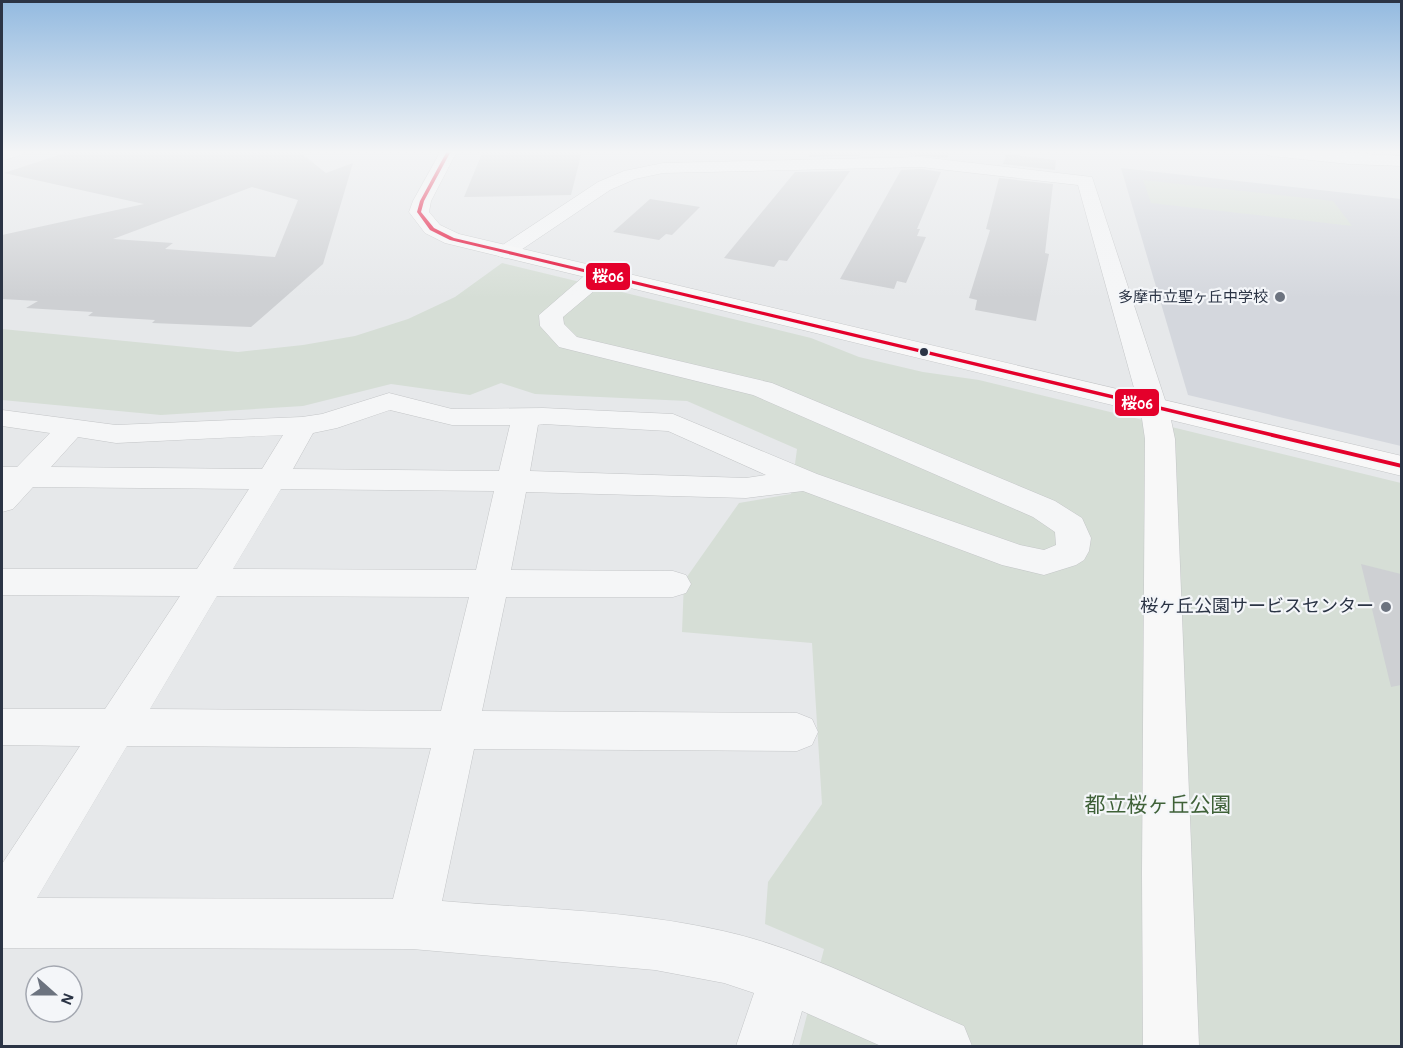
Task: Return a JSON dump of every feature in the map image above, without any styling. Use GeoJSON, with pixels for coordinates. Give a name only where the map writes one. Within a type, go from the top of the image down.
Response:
{"type":"FeatureCollection","features":[{"type":"Feature","properties":{"kind":"street"},"geometry":{"type":"LineString","coordinates":[[423,200],[419,212],[426,224],[437,234],[452,239],[1401,466]]}},
{"type":"Feature","properties":{"kind":"street"},"geometry":{"type":"LineString","coordinates":[[505,252],[583,200]]}},
{"type":"Feature","properties":{"kind":"street"},"geometry":{"type":"LineString","coordinates":[[1092,200],[1158,422],[1171,1047]]}},
{"type":"Feature","properties":{"kind":"street"},"geometry":{"type":"LineString","coordinates":[[2,417],[70,429],[116,434],[302,426],[327,422],[389,401],[452,417],[526,416],[673,423],[806,481],[1014,556],[1044,563],[1059,562],[1072,551],[1074,538],[1070,526],[1044,509],[762,389],[568,342],[552,327],[551,315],[599,274]]}},
{"type":"Feature","properties":{"kind":"street"},"geometry":{"type":"LineString","coordinates":[[412,924],[491,582],[526,416]]}},
{"type":"Feature","properties":{"kind":"street"},"geometry":{"type":"LineString","coordinates":[[2,908],[207,583],[302,426]]}},
{"type":"Feature","properties":{"kind":"street"},"geometry":{"type":"LineString","coordinates":[[2,501],[14,477],[70,429]]}},
{"type":"Feature","properties":{"kind":"street"},"geometry":{"type":"LineString","coordinates":[[14,477],[513,481],[746,488],[806,481]]}},
{"type":"Feature","properties":{"kind":"street"},"geometry":{"type":"LineString","coordinates":[[2,582],[673,584]]}},
{"type":"Feature","properties":{"kind":"street"},"geometry":{"type":"LineString","coordinates":[[2,727],[797,732]]}},
{"type":"Feature","properties":{"kind":"street"},"geometry":{"type":"LineString","coordinates":[[2,923],[412,924],[655,944],[724,957],[786,976],[944,1047]]}},
{"type":"Feature","properties":{"kind":"street"},"geometry":{"type":"LineString","coordinates":[[764,1047],[786,976]]}},
{"type":"Feature","properties":{"kind":"shaded area","name":"多摩市立聖ヶ丘中学校"},"geometry":{"type":"Polygon","coordinates":[[[1130,200],[1401,200],[1401,446],[1188,395],[1130,200]]]}},
{"type":"Feature","properties":{"kind":"green space"},"geometry":{"type":"Polygon","coordinates":[[[1150,200],[1333,201],[1352,226],[1151,203],[1150,200]]]}},
{"type":"Feature","properties":{"kind":"green space","name":"都立桜ヶ丘公園"},"geometry":{"type":"Polygon","coordinates":[[[502,263],[811,338],[859,357],[923,372],[979,380],[1401,483],[1401,1046],[799,1046],[824,949],[765,924],[768,882],[822,804],[812,643],[682,632],[684,581],[739,503],[791,494],[797,449],[687,401],[535,394],[501,383],[470,395],[391,384],[303,406],[161,415],[2,400],[2,329],[238,352],[303,345],[355,336],[408,319],[455,297],[502,263]]]}},
{"type":"Feature","properties":{"kind":"building"},"geometry":{"type":"Polygon","coordinates":[[[126,200],[217,200],[113,239],[173,243],[165,249],[275,257],[298,200],[342,200],[323,264],[251,327],[152,323],[155,320],[88,316],[93,312],[26,308],[38,301],[2,299],[2,235],[144,204],[126,200]]]}},
{"type":"Feature","properties":{"kind":"building"},"geometry":{"type":"Polygon","coordinates":[[[649,200],[700,207],[672,235],[666,234],[659,240],[613,232],[649,200]]]}},
{"type":"Feature","properties":{"kind":"building"},"geometry":{"type":"Polygon","coordinates":[[[772,200],[830,200],[787,261],[779,260],[774,267],[724,258],[772,200]]]}},
{"type":"Feature","properties":{"kind":"building"},"geometry":{"type":"Polygon","coordinates":[[[884,200],[929,200],[917,229],[920,229],[917,236],[926,237],[906,283],[897,281],[894,289],[840,279],[884,200]]]}},
{"type":"Feature","properties":{"kind":"building"},"geometry":{"type":"Polygon","coordinates":[[[993,200],[1051,200],[1045,253],[1049,254],[1036,321],[975,310],[977,300],[969,298],[990,230],[986,229],[993,200]]]}},
{"type":"Feature","properties":{"kind":"building","name":"桜ヶ丘公園サービスセンター"},"geometry":{"type":"Polygon","coordinates":[[[1361,564],[1401,574],[1401,685],[1391,687],[1361,564]]]}},
{"type":"Feature","properties":{"kind":"transit line","name":"桜06"},"geometry":{"type":"LineString","coordinates":[[423,200],[419,212],[432,229],[452,239],[1402,466]]}},
{"type":"Feature","properties":{"kind":"place","name":"多摩市立聖ヶ丘中学校"},"geometry":{"type":"Point","coordinates":[1280,297]}},
{"type":"Feature","properties":{"kind":"place","name":"桜ヶ丘公園サービスセンター"},"geometry":{"type":"Point","coordinates":[1386,607]}}]}
